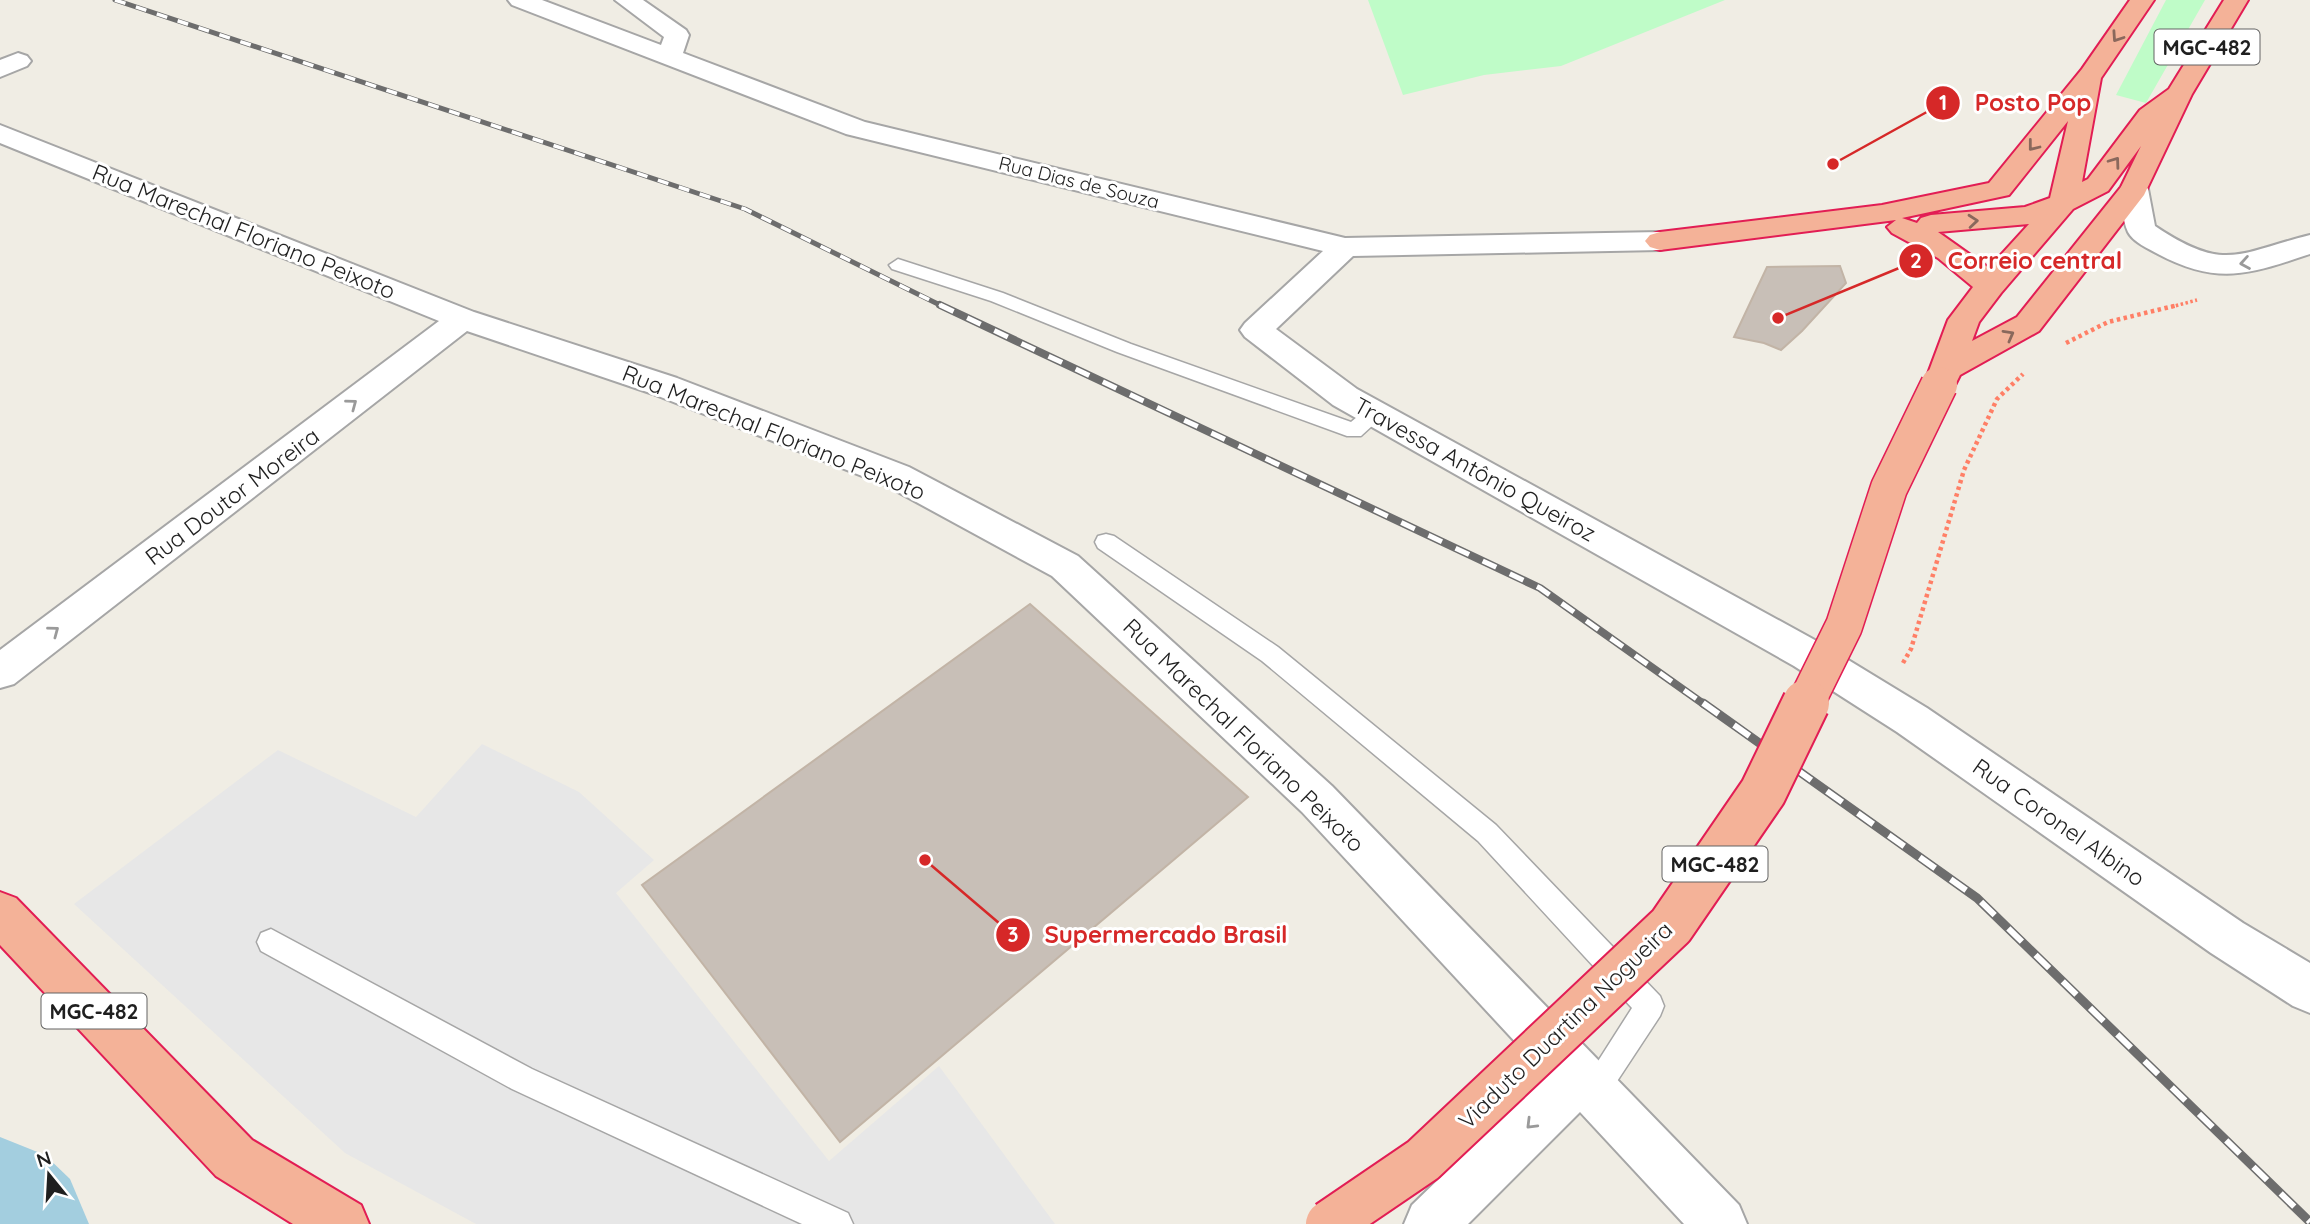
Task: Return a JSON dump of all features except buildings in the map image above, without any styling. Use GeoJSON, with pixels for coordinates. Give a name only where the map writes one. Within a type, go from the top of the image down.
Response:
{"type":"FeatureCollection","features":[{"type":"Feature","properties":{"kind":"highway","name":"MGC-482"},"geometry":{"type":"LineString","coordinates":[[1944,376],[1964,320],[1990,286],[2063,203],[2091,74],[2142,0]]}},
{"type":"Feature","properties":{"kind":"highway","name":"MGC-482"},"geometry":{"type":"LineString","coordinates":[[1944,376],[2028,324],[2134,189],[2179,94],[2236,0]]}},
{"type":"Feature","properties":{"kind":"highway"},"geometry":{"type":"LineString","coordinates":[[1660,241],[1882,214],[1999,189],[2091,74]]}},
{"type":"Feature","properties":{"kind":"highway"},"geometry":{"type":"LineString","coordinates":[[1660,241],[1902,227],[2029,215],[2063,203],[2098,185],[2149,116],[2179,94]]}},
{"type":"Feature","properties":{"kind":"highway"},"geometry":{"type":"LineString","coordinates":[[1902,227],[1936,241],[1967,263],[1990,286]]}},
{"type":"Feature","properties":{"kind":"highway","name":"Viaduto Duartina Nogueira"},"geometry":{"type":"LineString","coordinates":[[1329,1224],[1423,1160],[1671,926],[1763,792],[1844,626],[1889,488],[1944,376]]}},
{"type":"Feature","properties":{"kind":"highway","name":"MGC-482"},"geometry":{"type":"LineString","coordinates":[[0,914],[234,1158],[342,1224]]}},
{"type":"Feature","properties":{"kind":"street","name":"Rua Dias de Souza"},"geometry":{"type":"LineString","coordinates":[[520,0],[856,128],[1345,247],[1660,241]]}},
{"type":"Feature","properties":{"kind":"street"},"geometry":{"type":"LineString","coordinates":[[627,0],[677,35],[668,58]]}},
{"type":"Feature","properties":{"kind":"street","name":"Rua Marechal Floriano Peixoto"},"geometry":{"type":"LineString","coordinates":[[0,133],[463,319],[665,386],[897,476],[1065,566],[1317,799],[1720,1224]]}},
{"type":"Feature","properties":{"kind":"street"},"geometry":{"type":"LineString","coordinates":[[2134,189],[2141,230],[2166,248],[2202,261],[2230,266],[2246,265],[2310,244]]}},
{"type":"Feature","properties":{"kind":"street","name":"Travessa Antônio Queiroz"},"geometry":{"type":"LineString","coordinates":[[1345,247],[1256,330],[1345,397],[1808,655]]}},
{"type":"Feature","properties":{"kind":"street","name":"Rua Doutor Moreira"},"geometry":{"type":"LineString","coordinates":[[0,672],[463,319]]}},
{"type":"Feature","properties":{"kind":"street","name":"Rua Coronel Albino"},"geometry":{"type":"LineString","coordinates":[[1808,655],[1882,702],[2227,938],[2310,990]]}},
{"type":"Feature","properties":{"kind":"street"},"geometry":{"type":"LineString","coordinates":[[1431,1224],[1587,1083]]}},
{"type":"Feature","properties":{"kind":"lane"},"geometry":{"type":"LineString","coordinates":[[898,265],[997,297],[1124,348],[1354,431],[1375,414]]}},
{"type":"Feature","properties":{"kind":"lane"},"geometry":{"type":"LineString","coordinates":[[1106,542],[1270,654],[1487,833],[1650,1006],[1587,1083]]}},
{"type":"Feature","properties":{"kind":"lane"},"geometry":{"type":"LineString","coordinates":[[271,942],[522,1079],[837,1224]]}},
{"type":"Feature","properties":{"kind":"path"},"geometry":{"type":"LineString","coordinates":[[2056,348],[2108,322],[2200,299],[2246,265]]}},
{"type":"Feature","properties":{"kind":"path"},"geometry":{"type":"LineString","coordinates":[[1882,702],[1911,649],[1964,470],[1997,399],[2026,372]]}},
{"type":"Feature","properties":{"kind":"green space"},"geometry":{"type":"Polygon","coordinates":[[[1368,0],[1725,0],[1561,66],[1484,75],[1403,95],[1368,0]]]}},
{"type":"Feature","properties":{"kind":"green space"},"geometry":{"type":"Polygon","coordinates":[[[2166,0],[2205,0],[2146,103],[2116,95],[2166,0]]]}},
{"type":"Feature","properties":{"kind":"shaded area"},"geometry":{"type":"Polygon","coordinates":[[[482,744],[579,792],[654,860],[616,893],[829,1161],[939,1066],[1055,1224],[476,1224],[345,1153],[74,904],[278,750],[416,817],[482,744]]]}},
{"type":"Feature","properties":{"kind":"waterway"},"geometry":{"type":"LineString","coordinates":[[0,1200],[25,1224]]}},
{"type":"Feature","properties":{"kind":"railway"},"geometry":{"type":"LineString","coordinates":[[115,0],[745,209],[944,307]]}},
{"type":"Feature","properties":{"kind":"railway"},"geometry":{"type":"LineString","coordinates":[[940,305],[1540,588],[1705,705]]}},
{"type":"Feature","properties":{"kind":"railway"},"geometry":{"type":"LineString","coordinates":[[1703,703],[1977,898],[2310,1222]]}},
{"type":"Feature","properties":{"kind":"place","name":"Posto Pop"},"geometry":{"type":"Point","coordinates":[1833,164]}},
{"type":"Feature","properties":{"kind":"place","name":"Correio central"},"geometry":{"type":"Point","coordinates":[1778,318]}},
{"type":"Feature","properties":{"kind":"place","name":"Supermercado Brasil"},"geometry":{"type":"Point","coordinates":[925,860]}}]}
